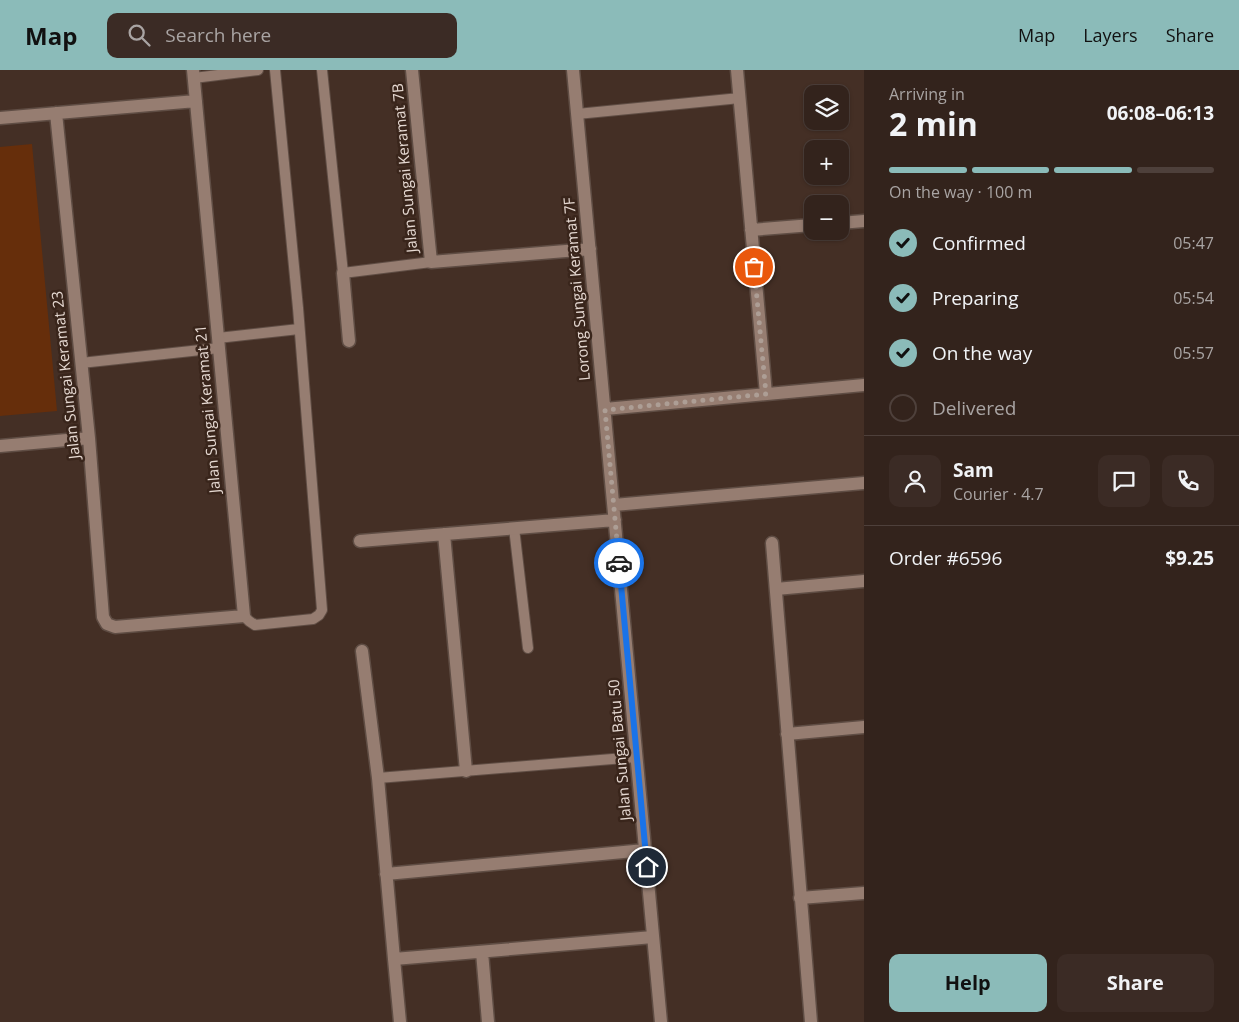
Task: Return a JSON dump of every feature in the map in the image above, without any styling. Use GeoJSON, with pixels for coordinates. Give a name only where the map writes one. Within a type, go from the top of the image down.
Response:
{"type":"FeatureCollection","features":[{"type":"Feature","properties":{"kind":"street","name":"Jalan Sungai Keramat 7B"},"geometry":{"type":"LineString","coordinates":[[412,70],[431,262]]}},
{"type":"Feature","properties":{"kind":"street","name":"Lorong Sungai Keramat 7F"},"geometry":{"type":"LineString","coordinates":[[573,70],[614,506]]}},
{"type":"Feature","properties":{"kind":"street"},"geometry":{"type":"LineString","coordinates":[[737,70],[766,394]]}},
{"type":"Feature","properties":{"kind":"street","name":"Jalan Sungai Keramat 21"},"geometry":{"type":"LineString","coordinates":[[193,74],[244,616]]}},
{"type":"Feature","properties":{"kind":"street"},"geometry":{"type":"LineString","coordinates":[[0,118],[196,101]]}},
{"type":"Feature","properties":{"kind":"street","name":"Jalan Sungai Keramat 23"},"geometry":{"type":"LineString","coordinates":[[56,113],[89,438],[103,617],[107,624],[115,628],[244,616]]}},
{"type":"Feature","properties":{"kind":"street"},"geometry":{"type":"LineString","coordinates":[[849,222],[864,220]]}},
{"type":"Feature","properties":{"kind":"street"},"geometry":{"type":"LineString","coordinates":[[751,230],[804,226]]}},
{"type":"Feature","properties":{"kind":"street"},"geometry":{"type":"LineString","coordinates":[[431,262],[590,249]]}},
{"type":"Feature","properties":{"kind":"street"},"geometry":{"type":"LineString","coordinates":[[343,272],[349,341]]}},
{"type":"Feature","properties":{"kind":"street"},"geometry":{"type":"LineString","coordinates":[[605,410],[864,385]]}},
{"type":"Feature","properties":{"kind":"street"},"geometry":{"type":"LineString","coordinates":[[0,446],[89,438]]}},
{"type":"Feature","properties":{"kind":"street"},"geometry":{"type":"LineString","coordinates":[[614,506],[864,483]]}},
{"type":"Feature","properties":{"kind":"street","name":"Jalan Sungai Batu 50"},"geometry":{"type":"LineString","coordinates":[[614,506],[662,1022]]}},
{"type":"Feature","properties":{"kind":"street"},"geometry":{"type":"LineString","coordinates":[[360,541],[615,520]]}},
{"type":"Feature","properties":{"kind":"street"},"geometry":{"type":"LineString","coordinates":[[444,534],[466,770]]}},
{"type":"Feature","properties":{"kind":"street"},"geometry":{"type":"LineString","coordinates":[[772,543],[811,1022]]}},
{"type":"Feature","properties":{"kind":"street"},"geometry":{"type":"LineString","coordinates":[[776,589],[864,581]]}},
{"type":"Feature","properties":{"kind":"street"},"geometry":{"type":"LineString","coordinates":[[362,651],[378,778],[400,1022]]}},
{"type":"Feature","properties":{"kind":"street"},"geometry":{"type":"LineString","coordinates":[[787,734],[864,727]]}},
{"type":"Feature","properties":{"kind":"street"},"geometry":{"type":"LineString","coordinates":[[386,874],[645,850]]}},
{"type":"Feature","properties":{"kind":"street"},"geometry":{"type":"LineString","coordinates":[[800,898],[864,893]]}},
{"type":"Feature","properties":{"kind":"street"},"geometry":{"type":"LineString","coordinates":[[394,960],[653,937]]}},
{"type":"Feature","properties":{"kind":"street"},"geometry":{"type":"LineString","coordinates":[[482,952],[488,1022]]}},
{"type":"Feature","properties":{"kind":"lane"},"geometry":{"type":"LineString","coordinates":[[193,74],[258,70]]}},
{"type":"Feature","properties":{"kind":"lane"},"geometry":{"type":"LineString","coordinates":[[244,616],[256,625],[314,619],[319,616],[322,610],[275,70]]}},
{"type":"Feature","properties":{"kind":"lane"},"geometry":{"type":"LineString","coordinates":[[322,70],[343,272],[431,262]]}},
{"type":"Feature","properties":{"kind":"lane"},"geometry":{"type":"LineString","coordinates":[[577,114],[740,98]]}},
{"type":"Feature","properties":{"kind":"lane"},"geometry":{"type":"LineString","coordinates":[[82,363],[299,330]]}},
{"type":"Feature","properties":{"kind":"lane"},"geometry":{"type":"LineString","coordinates":[[514,528],[528,648]]}},
{"type":"Feature","properties":{"kind":"lane"},"geometry":{"type":"LineString","coordinates":[[378,778],[637,756]]}},
{"type":"Feature","properties":{"kind":"shaded area"},"geometry":{"type":"Polygon","coordinates":[[[32,144],[57,411],[0,416],[0,147],[32,144]]]}},
{"type":"Feature","properties":{"kind":"way so far"},"geometry":{"type":"LineString","coordinates":[[619,563],[605,410],[766,394],[754,267]]}},
{"type":"Feature","properties":{"kind":"route"},"geometry":{"type":"LineString","coordinates":[[619,563],[647,867]]}}]}
